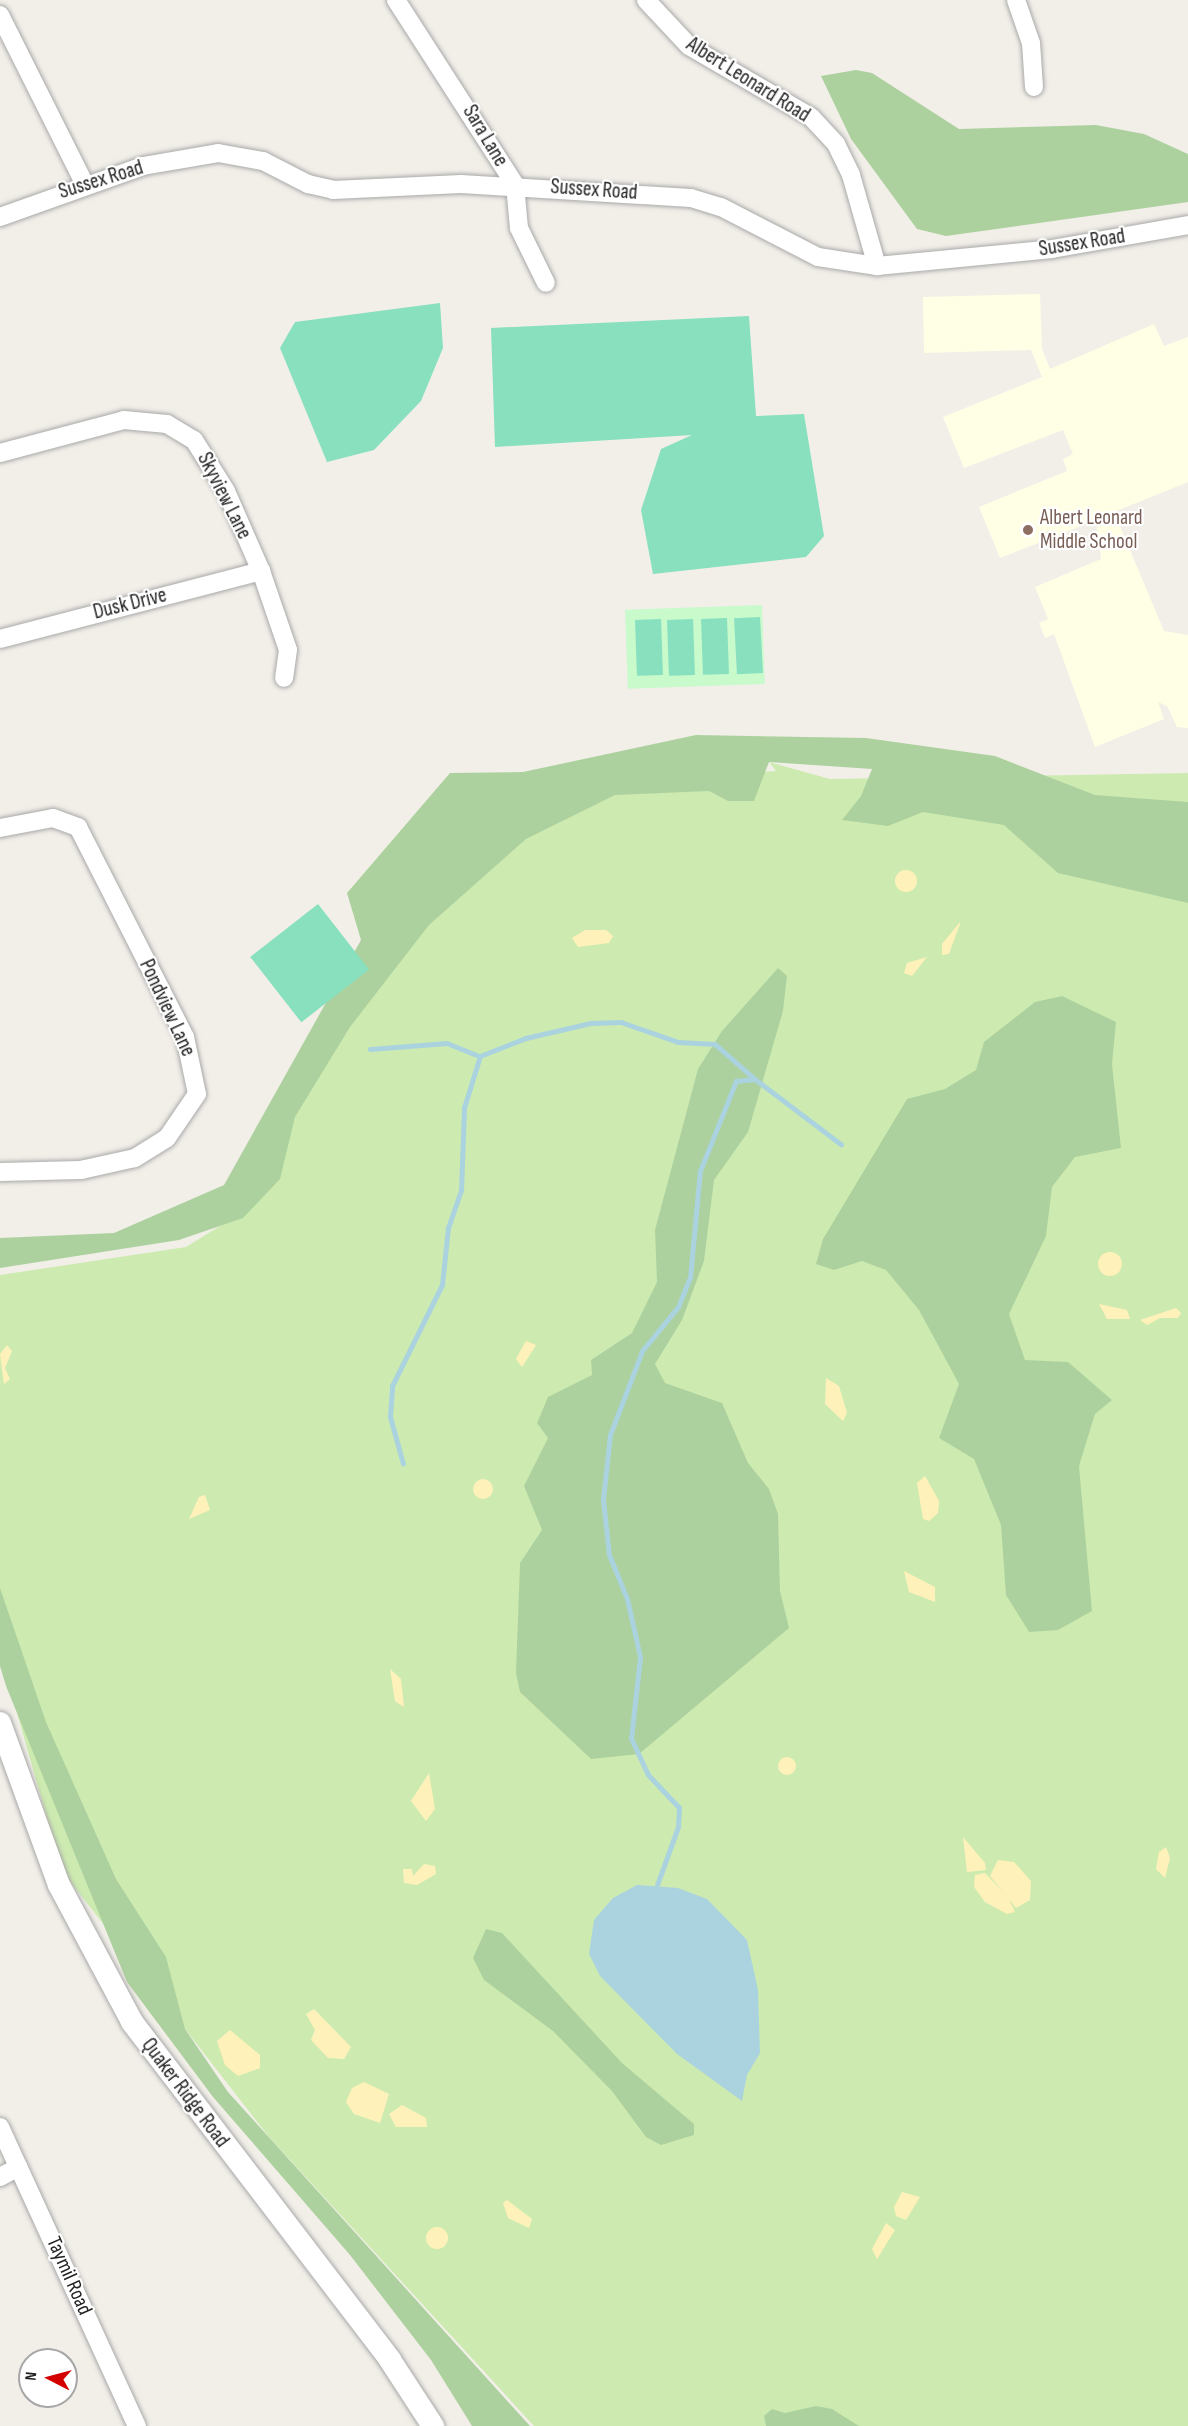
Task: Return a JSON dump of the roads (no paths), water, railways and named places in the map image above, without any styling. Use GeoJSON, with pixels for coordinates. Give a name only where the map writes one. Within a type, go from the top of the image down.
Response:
{"type":"FeatureCollection","features":[{"type":"Feature","properties":{"kind":"street","name":"Sara Lane"},"geometry":{"type":"LineString","coordinates":[[396,0],[515,185],[519,228],[546,283]]}},
{"type":"Feature","properties":{"kind":"street","name":"Albert Leonard Road"},"geometry":{"type":"LineString","coordinates":[[646,0],[689,46],[811,117],[836,144],[851,175],[877,266]]}},
{"type":"Feature","properties":{"kind":"street"},"geometry":{"type":"LineString","coordinates":[[1016,0],[1031,43],[1034,87]]}},
{"type":"Feature","properties":{"kind":"street"},"geometry":{"type":"LineString","coordinates":[[0,15],[84,183]]}},
{"type":"Feature","properties":{"kind":"street","name":"Sussex Road"},"geometry":{"type":"LineString","coordinates":[[0,217],[84,183],[218,153],[263,160],[308,184],[333,190],[515,185],[691,198],[722,207],[818,257],[877,266],[946,263],[1188,225]]}},
{"type":"Feature","properties":{"kind":"street","name":"Skyview Lane"},"geometry":{"type":"LineString","coordinates":[[0,453],[124,420],[180,430],[209,458],[261,571],[288,650],[284,678]]}},
{"type":"Feature","properties":{"kind":"street","name":"Dusk Drive"},"geometry":{"type":"LineString","coordinates":[[0,639],[261,571]]}},
{"type":"Feature","properties":{"kind":"street","name":"Pondview Lane"},"geometry":{"type":"LineString","coordinates":[[0,828],[53,818],[78,827],[185,1037],[197,1094],[167,1138],[135,1158],[81,1170],[0,1172]]}},
{"type":"Feature","properties":{"kind":"street","name":"Quaker Ridge Road"},"geometry":{"type":"LineString","coordinates":[[0,1723],[59,1885],[132,2022],[390,2360],[433,2426]]}},
{"type":"Feature","properties":{"kind":"street","name":"Taymil Road"},"geometry":{"type":"LineString","coordinates":[[0,2127],[137,2426]]}},
{"type":"Feature","properties":{"kind":"street"},"geometry":{"type":"LineString","coordinates":[[0,2177],[19,2167]]}},
{"type":"Feature","properties":{"kind":"water"},"geometry":{"type":"Polygon","coordinates":[[[637,1885],[678,1888],[707,1899],[747,1940],[758,1990],[760,2053],[747,2075],[742,2101],[677,2054],[600,1976],[589,1954],[594,1920],[613,1898],[637,1885]]]}},
{"type":"Feature","properties":{"kind":"waterway"},"geometry":{"type":"LineString","coordinates":[[403,1464],[390,1417],[392,1386],[442,1285],[448,1228],[461,1191],[464,1108],[480,1056],[526,1038],[591,1023],[621,1022],[678,1042],[715,1044],[755,1079]]}},
{"type":"Feature","properties":{"kind":"waterway"},"geometry":{"type":"LineString","coordinates":[[370,1049],[447,1043],[480,1056]]}},
{"type":"Feature","properties":{"kind":"waterway"},"geometry":{"type":"LineString","coordinates":[[657,1885],[678,1827],[679,1808],[648,1775],[631,1739],[640,1657],[627,1599],[609,1555],[603,1500],[610,1435],[642,1351],[678,1307],[690,1278],[700,1171],[736,1081],[755,1079],[841,1144]]}},
{"type":"Feature","properties":{"kind":"place","name":"Albert Leonard Middle School"},"geometry":{"type":"Point","coordinates":[1028,530]}}]}
